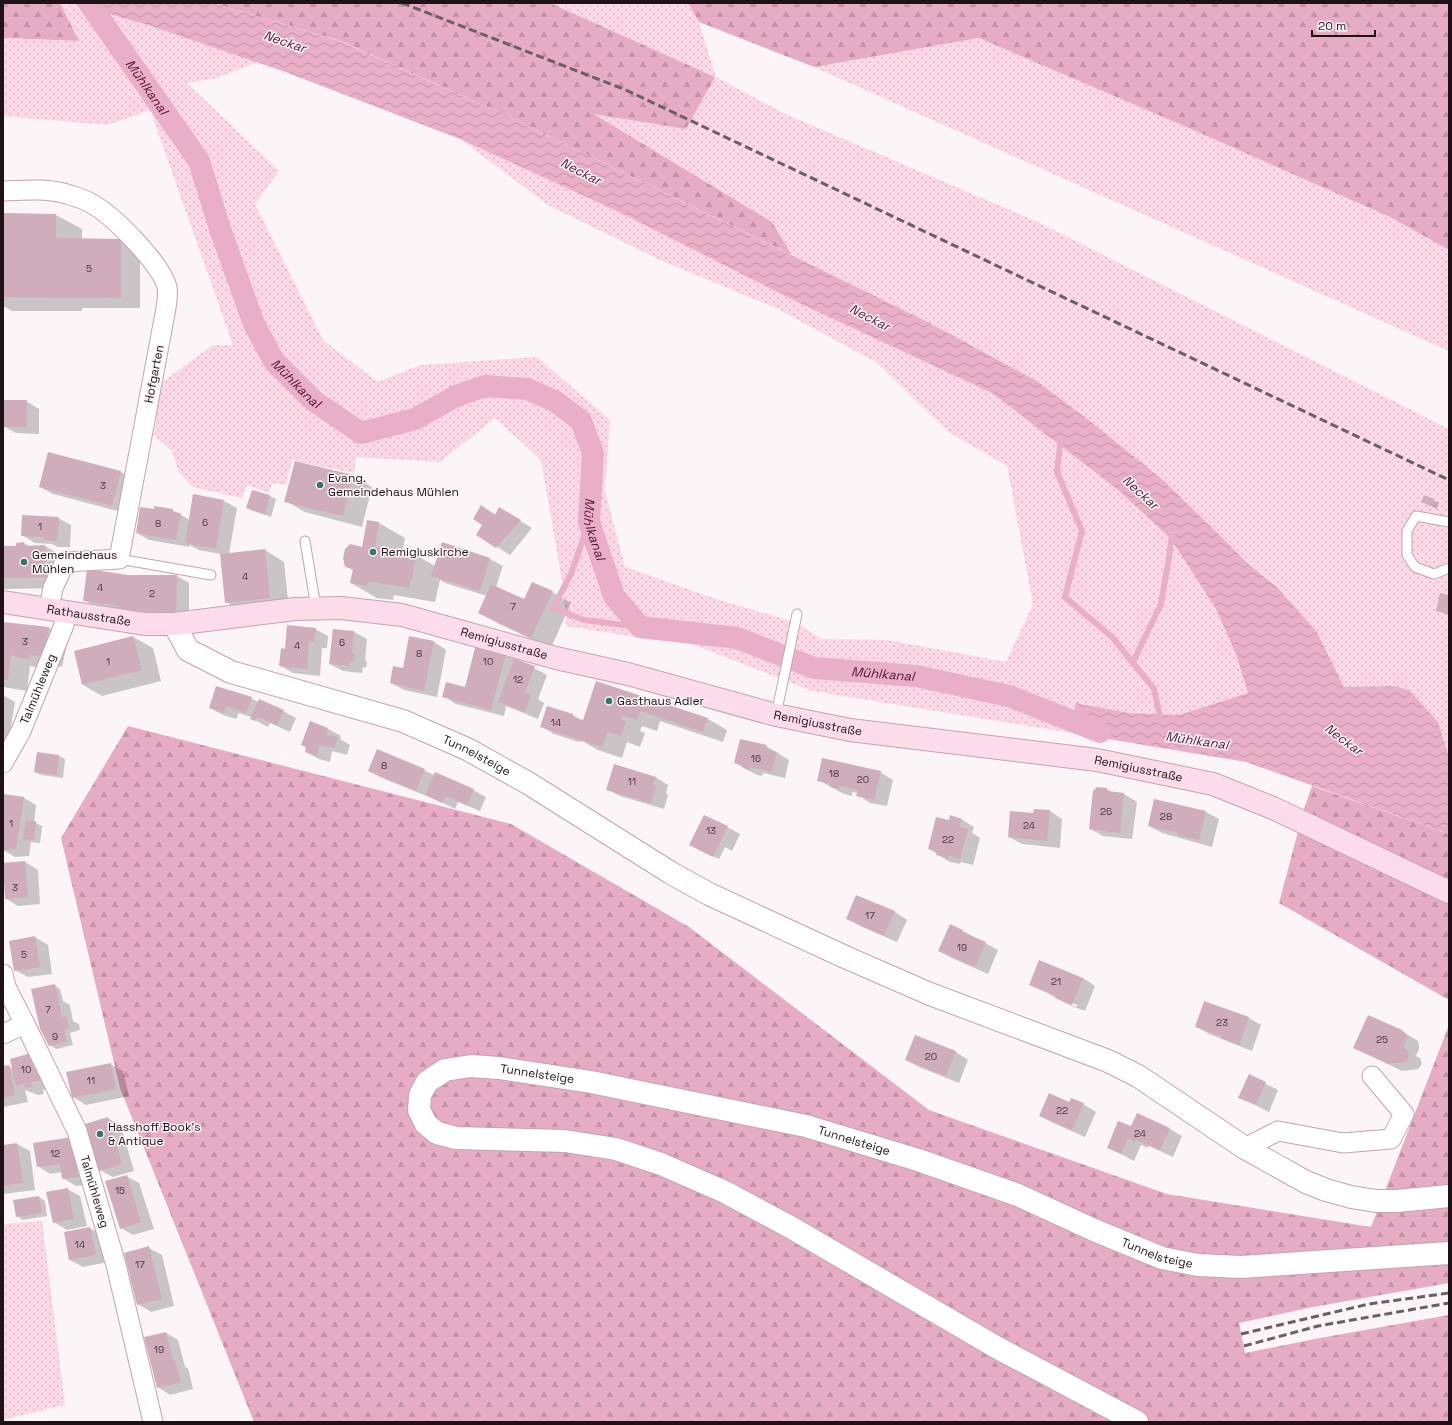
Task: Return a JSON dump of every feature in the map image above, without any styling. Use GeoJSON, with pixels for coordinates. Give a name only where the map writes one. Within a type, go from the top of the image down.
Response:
{"type":"FeatureCollection","features":[{"type":"Feature","properties":{"kind":"main road","name":"Rathausstraße"},"geometry":{"type":"LineString","coordinates":[[3,602],[145,624],[174,624]]}},
{"type":"Feature","properties":{"kind":"main road","name":"Remigiusstraße"},"geometry":{"type":"LineString","coordinates":[[174,624],[295,609],[316,608],[341,608],[402,615],[556,658],[628,674],[776,715],[850,730],[1097,760],[1214,784],[1273,808],[1449,892]]}},
{"type":"Feature","properties":{"kind":"street","name":"Hofgarten"},"geometry":{"type":"LineString","coordinates":[[3,191],[39,190],[68,194],[92,204],[114,220],[138,244],[159,271],[167,287],[166,308],[119,559]]}},
{"type":"Feature","properties":{"kind":"street"},"geometry":{"type":"LineString","coordinates":[[58,611],[53,588],[65,562],[119,559]]}},
{"type":"Feature","properties":{"kind":"street","name":"Talmühleweg"},"geometry":{"type":"LineString","coordinates":[[3,763],[22,731],[64,625],[58,611]]}},
{"type":"Feature","properties":{"kind":"street","name":"Tunnelsteige"},"geometry":{"type":"LineString","coordinates":[[174,624],[188,650],[231,672],[403,721],[467,749],[528,783],[671,873],[709,894],[845,958],[930,994],[1108,1061],[1138,1076],[1245,1148],[1306,1182],[1326,1190],[1351,1197],[1376,1201],[1397,1201],[1449,1196]]}},
{"type":"Feature","properties":{"kind":"street","name":"Talmühleweg"},"geometry":{"type":"LineString","coordinates":[[3,974],[6,987],[26,1024],[77,1131],[116,1265],[153,1422]]}},
{"type":"Feature","properties":{"kind":"street"},"geometry":{"type":"LineString","coordinates":[[3,1034],[26,1024]]}},
{"type":"Feature","properties":{"kind":"street","name":"Tunnelsteige"},"geometry":{"type":"LineString","coordinates":[[1137,1422],[996,1347],[792,1228],[724,1192],[661,1164],[616,1149],[565,1141],[456,1138],[438,1133],[426,1124],[419,1110],[420,1095],[427,1082],[445,1070],[471,1066],[499,1068],[591,1082],[806,1126],[918,1160],[1018,1195],[1094,1230],[1162,1258],[1198,1265],[1241,1267],[1449,1253]]}},
{"type":"Feature","properties":{"kind":"street"},"geometry":{"type":"LineString","coordinates":[[1245,1148],[1278,1131],[1343,1143],[1391,1139],[1404,1114],[1372,1076]]}},
{"type":"Feature","properties":{"kind":"lane"},"geometry":{"type":"LineString","coordinates":[[1449,522],[1416,516],[1407,531],[1407,555],[1416,567],[1434,574],[1449,568]]}},
{"type":"Feature","properties":{"kind":"lane"},"geometry":{"type":"LineString","coordinates":[[305,541],[316,608]]}},
{"type":"Feature","properties":{"kind":"lane"},"geometry":{"type":"LineString","coordinates":[[119,559],[211,575]]}},
{"type":"Feature","properties":{"kind":"lane"},"geometry":{"type":"LineString","coordinates":[[776,715],[798,614]]}},
{"type":"Feature","properties":{"kind":"shaded area"},"geometry":{"type":"Polygon","coordinates":[[[60,3],[71,3],[151,26],[258,62],[217,78],[187,83],[279,171],[255,204],[323,340],[378,382],[420,365],[537,357],[610,420],[605,491],[625,567],[719,600],[795,622],[821,639],[888,640],[1006,662],[1033,604],[1007,466],[950,433],[876,362],[774,307],[660,260],[548,205],[460,139],[623,214],[801,304],[992,393],[1117,489],[1170,538],[1216,609],[1236,654],[1248,693],[1179,715],[1129,713],[1076,703],[1072,720],[1078,734],[812,691],[687,642],[641,638],[566,626],[563,586],[541,460],[495,418],[440,462],[356,457],[354,473],[292,460],[286,485],[272,483],[269,493],[247,485],[242,498],[192,487],[179,472],[172,451],[154,435],[161,383],[213,345],[233,345],[150,110],[108,125],[3,116],[3,38],[79,41],[60,3]]]}},
{"type":"Feature","properties":{"kind":"shaded area"},"geometry":{"type":"Polygon","coordinates":[[[550,3],[688,3],[699,22],[716,77],[783,113],[1038,222],[1449,429],[1449,755],[1395,686],[1344,687],[1317,632],[1277,587],[1090,421],[1037,381],[924,320],[792,255],[772,222],[593,113],[715,77],[550,3]]]}},
{"type":"Feature","properties":{"kind":"shaded area"},"geometry":{"type":"Polygon","coordinates":[[[979,38],[1390,217],[1449,250],[1449,351],[814,67],[979,38]]]}},
{"type":"Feature","properties":{"kind":"shaded area"},"geometry":{"type":"Polygon","coordinates":[[[42,1221],[65,1405],[6,1419],[5,1422],[3,1422],[3,1224],[42,1221]]]}},
{"type":"Feature","properties":{"kind":"green space"},"geometry":{"type":"Polygon","coordinates":[[[3,3],[60,3],[79,41],[3,38],[3,3]]]}},
{"type":"Feature","properties":{"kind":"green space"},"geometry":{"type":"Polygon","coordinates":[[[213,3],[550,3],[715,77],[686,129],[594,114],[772,222],[792,255],[522,123],[341,41],[213,3]]]}},
{"type":"Feature","properties":{"kind":"green space"},"geometry":{"type":"Polygon","coordinates":[[[688,3],[1449,3],[1449,250],[1390,217],[979,38],[814,67],[699,22],[688,3]]]}},
{"type":"Feature","properties":{"kind":"green space"},"geometry":{"type":"Polygon","coordinates":[[[128,726],[511,824],[689,927],[929,1110],[1167,1194],[1371,1227],[1449,1025],[1449,1283],[1313,1307],[1239,1323],[1245,1353],[1449,1315],[1449,1422],[254,1422],[120,1088],[61,838],[128,726]]]}},
{"type":"Feature","properties":{"kind":"green space"},"geometry":{"type":"Polygon","coordinates":[[[1312,786],[1449,834],[1449,1000],[1279,903],[1304,809],[1312,786]]]}},
{"type":"Feature","properties":{"kind":"water","name":"Neckar"},"geometry":{"type":"Polygon","coordinates":[[[71,3],[213,3],[340,41],[522,123],[924,320],[1037,381],[1090,421],[1163,480],[1249,564],[1277,587],[1317,632],[1344,687],[1395,686],[1409,690],[1438,722],[1449,755],[1449,834],[1246,762],[1078,734],[1072,720],[1076,703],[1129,713],[1179,715],[1248,693],[1236,654],[1216,609],[1170,538],[1117,489],[992,393],[801,304],[623,214],[460,139],[288,73],[151,26],[71,3]]]}},
{"type":"Feature","properties":{"kind":"building"},"geometry":{"type":"Polygon","coordinates":[[[3,213],[56,214],[56,238],[121,239],[121,298],[3,297],[3,213]]]}},
{"type":"Feature","properties":{"kind":"building"},"geometry":{"type":"Polygon","coordinates":[[[3,400],[27,400],[27,427],[3,427],[3,400]]]}},
{"type":"Feature","properties":{"kind":"building"},"geometry":{"type":"Polygon","coordinates":[[[48,452],[121,471],[112,506],[39,487],[48,452]]]}},
{"type":"Feature","properties":{"kind":"building","name":"Evang. Gemeindehaus Mühlen"},"geometry":{"type":"Polygon","coordinates":[[[295,461],[353,475],[343,516],[284,502],[295,461]]]}},
{"type":"Feature","properties":{"kind":"building"},"geometry":{"type":"Polygon","coordinates":[[[252,490],[270,495],[265,514],[246,508],[252,490]]]}},
{"type":"Feature","properties":{"kind":"building"},"geometry":{"type":"Polygon","coordinates":[[[193,494],[224,500],[216,549],[185,543],[193,494]]]}},
{"type":"Feature","properties":{"kind":"building"},"geometry":{"type":"Polygon","coordinates":[[[1424,495],[1434,499],[1431,506],[1421,502],[1424,495]]]}},
{"type":"Feature","properties":{"kind":"building"},"geometry":{"type":"Polygon","coordinates":[[[481,505],[495,515],[499,507],[521,520],[496,548],[476,535],[482,525],[473,519],[481,505]]]}},
{"type":"Feature","properties":{"kind":"building"},"geometry":{"type":"Polygon","coordinates":[[[154,506],[173,509],[172,512],[181,513],[176,540],[136,533],[140,507],[154,509],[154,506]]]}},
{"type":"Feature","properties":{"kind":"building"},"geometry":{"type":"Polygon","coordinates":[[[22,515],[59,517],[57,541],[44,540],[44,537],[21,536],[22,515]]]}},
{"type":"Feature","properties":{"kind":"building","name":"Remigiuskirche"},"geometry":{"type":"Polygon","coordinates":[[[367,520],[379,522],[375,547],[416,554],[412,580],[410,580],[409,588],[368,581],[367,586],[350,583],[353,569],[345,567],[343,558],[345,549],[350,544],[362,547],[367,520]]]}},
{"type":"Feature","properties":{"kind":"building","name":"Gemeindehaus Mühlen"},"geometry":{"type":"Polygon","coordinates":[[[24,542],[24,546],[45,545],[46,577],[3,578],[3,546],[16,546],[16,543],[24,542]]]}},
{"type":"Feature","properties":{"kind":"building"},"geometry":{"type":"Polygon","coordinates":[[[442,542],[490,558],[480,591],[431,576],[442,542]]]}},
{"type":"Feature","properties":{"kind":"building"},"geometry":{"type":"Polygon","coordinates":[[[265,549],[270,598],[225,603],[220,554],[265,549]]]}},
{"type":"Feature","properties":{"kind":"building"},"geometry":{"type":"Polygon","coordinates":[[[87,569],[128,575],[177,575],[176,612],[127,611],[113,605],[83,601],[87,569]]]}},
{"type":"Feature","properties":{"kind":"building"},"geometry":{"type":"Polygon","coordinates":[[[532,582],[553,591],[531,638],[478,613],[491,584],[524,599],[532,582]]]}},
{"type":"Feature","properties":{"kind":"building"},"geometry":{"type":"Polygon","coordinates":[[[1440,593],[1449,595],[1449,614],[1436,611],[1440,593]]]}},
{"type":"Feature","properties":{"kind":"building"},"geometry":{"type":"Polygon","coordinates":[[[3,622],[49,627],[43,656],[30,655],[29,660],[11,655],[8,680],[3,680],[3,622]]]}},
{"type":"Feature","properties":{"kind":"building"},"geometry":{"type":"Polygon","coordinates":[[[287,625],[316,628],[314,642],[309,641],[307,669],[279,666],[281,648],[285,649],[287,625]]]}},
{"type":"Feature","properties":{"kind":"building"},"geometry":{"type":"Polygon","coordinates":[[[333,629],[354,631],[352,653],[355,653],[354,661],[350,661],[349,666],[329,664],[333,629]]]}},
{"type":"Feature","properties":{"kind":"building"},"geometry":{"type":"Polygon","coordinates":[[[133,636],[142,670],[82,685],[74,651],[133,636]]]}},
{"type":"Feature","properties":{"kind":"building"},"geometry":{"type":"Polygon","coordinates":[[[409,636],[434,641],[424,691],[390,683],[393,666],[403,668],[409,636]]]}},
{"type":"Feature","properties":{"kind":"building"},"geometry":{"type":"Polygon","coordinates":[[[476,644],[506,653],[491,710],[442,697],[446,682],[465,687],[476,644]]]}},
{"type":"Feature","properties":{"kind":"building"},"geometry":{"type":"Polygon","coordinates":[[[514,659],[535,666],[525,692],[531,695],[525,712],[498,702],[514,659]]]}},
{"type":"Feature","properties":{"kind":"building"},"geometry":{"type":"Polygon","coordinates":[[[596,681],[708,718],[703,732],[640,711],[637,720],[622,715],[621,720],[626,721],[621,736],[608,732],[602,747],[540,727],[547,706],[573,714],[573,717],[583,720],[596,681]]]}},
{"type":"Feature","properties":{"kind":"building"},"geometry":{"type":"Polygon","coordinates":[[[216,686],[252,697],[246,713],[226,706],[224,713],[209,708],[216,686]]]}},
{"type":"Feature","properties":{"kind":"building"},"geometry":{"type":"Polygon","coordinates":[[[259,699],[284,710],[277,725],[257,717],[255,721],[250,719],[259,699]]]}},
{"type":"Feature","properties":{"kind":"building"},"geometry":{"type":"Polygon","coordinates":[[[310,721],[328,728],[326,735],[338,737],[334,748],[319,745],[317,756],[305,752],[306,747],[301,745],[310,721]]]}},
{"type":"Feature","properties":{"kind":"building"},"geometry":{"type":"Polygon","coordinates":[[[740,739],[767,745],[766,749],[777,752],[772,772],[750,767],[750,770],[743,768],[743,765],[734,763],[740,739]]]}},
{"type":"Feature","properties":{"kind":"building"},"geometry":{"type":"Polygon","coordinates":[[[377,749],[425,769],[416,791],[368,771],[377,749]]]}},
{"type":"Feature","properties":{"kind":"building"},"geometry":{"type":"Polygon","coordinates":[[[37,752],[59,755],[57,775],[34,772],[37,752]]]}},
{"type":"Feature","properties":{"kind":"building"},"geometry":{"type":"Polygon","coordinates":[[[822,758],[881,771],[874,800],[856,796],[858,790],[840,786],[839,789],[830,787],[831,784],[817,781],[822,758]]]}},
{"type":"Feature","properties":{"kind":"building"},"geometry":{"type":"Polygon","coordinates":[[[614,764],[656,777],[653,785],[656,786],[651,803],[606,790],[614,764]]]}},
{"type":"Feature","properties":{"kind":"building"},"geometry":{"type":"Polygon","coordinates":[[[435,772],[474,789],[467,805],[446,796],[442,803],[425,795],[435,772]]]}},
{"type":"Feature","properties":{"kind":"building"},"geometry":{"type":"Polygon","coordinates":[[[1096,787],[1107,788],[1107,791],[1124,793],[1120,833],[1089,829],[1093,790],[1095,790],[1096,787]]]}},
{"type":"Feature","properties":{"kind":"building"},"geometry":{"type":"Polygon","coordinates":[[[4,794],[24,797],[16,849],[3,850],[4,794]]]}},
{"type":"Feature","properties":{"kind":"building"},"geometry":{"type":"Polygon","coordinates":[[[1154,799],[1206,811],[1199,840],[1148,826],[1154,799]]]}},
{"type":"Feature","properties":{"kind":"building"},"geometry":{"type":"Polygon","coordinates":[[[1034,809],[1050,810],[1047,841],[1008,837],[1010,811],[1033,813],[1034,809]]]}},
{"type":"Feature","properties":{"kind":"building"},"geometry":{"type":"Polygon","coordinates":[[[704,815],[728,826],[713,857],[689,845],[704,815]]]}},
{"type":"Feature","properties":{"kind":"building"},"geometry":{"type":"Polygon","coordinates":[[[950,815],[962,819],[959,827],[968,829],[960,859],[948,855],[948,858],[936,855],[937,851],[928,849],[936,817],[949,820],[950,815]]]}},
{"type":"Feature","properties":{"kind":"building"},"geometry":{"type":"Polygon","coordinates":[[[26,820],[36,821],[34,840],[23,839],[26,820]]]}},
{"type":"Feature","properties":{"kind":"building"},"geometry":{"type":"Polygon","coordinates":[[[25,861],[28,897],[5,899],[3,863],[25,861]]]}},
{"type":"Feature","properties":{"kind":"building"},"geometry":{"type":"Polygon","coordinates":[[[856,895],[895,911],[884,936],[846,919],[856,895]]]}},
{"type":"Feature","properties":{"kind":"building"},"geometry":{"type":"Polygon","coordinates":[[[950,924],[963,930],[962,932],[986,942],[975,967],[938,951],[950,924]]]}},
{"type":"Feature","properties":{"kind":"building"},"geometry":{"type":"Polygon","coordinates":[[[35,936],[40,967],[14,971],[9,941],[35,936]]]}},
{"type":"Feature","properties":{"kind":"building"},"geometry":{"type":"Polygon","coordinates":[[[1039,960],[1083,978],[1072,1005],[1055,998],[1056,996],[1029,985],[1039,960]]]}},
{"type":"Feature","properties":{"kind":"building"},"geometry":{"type":"Polygon","coordinates":[[[55,984],[62,1017],[66,1016],[69,1028],[64,1029],[67,1042],[49,1046],[40,1029],[31,989],[55,984]]]}},
{"type":"Feature","properties":{"kind":"building"},"geometry":{"type":"Polygon","coordinates":[[[1204,1001],[1249,1017],[1239,1045],[1221,1038],[1222,1036],[1195,1027],[1204,1001]]]}},
{"type":"Feature","properties":{"kind":"building"},"geometry":{"type":"Polygon","coordinates":[[[1368,1015],[1402,1030],[1405,1033],[1407,1037],[1403,1048],[1407,1050],[1409,1056],[1406,1062],[1388,1064],[1353,1048],[1368,1015]]]}},
{"type":"Feature","properties":{"kind":"building"},"geometry":{"type":"Polygon","coordinates":[[[915,1035],[956,1051],[946,1076],[905,1060],[915,1035]]]}},
{"type":"Feature","properties":{"kind":"building"},"geometry":{"type":"Polygon","coordinates":[[[35,1052],[42,1080],[31,1082],[32,1086],[25,1088],[24,1084],[16,1086],[10,1059],[35,1052]]]}},
{"type":"Feature","properties":{"kind":"building"},"geometry":{"type":"Polygon","coordinates":[[[111,1063],[116,1089],[72,1098],[66,1072],[111,1063]]]}},
{"type":"Feature","properties":{"kind":"building"},"geometry":{"type":"Polygon","coordinates":[[[9,1065],[15,1095],[3,1098],[3,1066],[9,1065]]]}},
{"type":"Feature","properties":{"kind":"building"},"geometry":{"type":"Polygon","coordinates":[[[1249,1074],[1266,1082],[1256,1105],[1238,1098],[1249,1074]]]}},
{"type":"Feature","properties":{"kind":"building"},"geometry":{"type":"Polygon","coordinates":[[[1049,1093],[1069,1102],[1071,1098],[1084,1103],[1072,1130],[1039,1116],[1049,1093]]]}},
{"type":"Feature","properties":{"kind":"building"},"geometry":{"type":"Polygon","coordinates":[[[1137,1113],[1170,1128],[1160,1150],[1136,1140],[1135,1142],[1128,1138],[1121,1154],[1107,1148],[1118,1121],[1131,1126],[1137,1113]]]}},
{"type":"Feature","properties":{"kind":"building"},"geometry":{"type":"Polygon","coordinates":[[[108,1117],[122,1164],[99,1171],[85,1124],[108,1117]]]}},
{"type":"Feature","properties":{"kind":"building"},"geometry":{"type":"Polygon","coordinates":[[[72,1137],[78,1177],[62,1179],[60,1164],[37,1167],[33,1143],[72,1137]]]}},
{"type":"Feature","properties":{"kind":"building"},"geometry":{"type":"Polygon","coordinates":[[[17,1143],[23,1183],[3,1186],[3,1145],[17,1143]]]}},
{"type":"Feature","properties":{"kind":"building"},"geometry":{"type":"Polygon","coordinates":[[[127,1175],[141,1222],[120,1229],[105,1181],[127,1175]]]}},
{"type":"Feature","properties":{"kind":"building"},"geometry":{"type":"Polygon","coordinates":[[[68,1188],[74,1219],[53,1223],[46,1192],[68,1188]]]}},
{"type":"Feature","properties":{"kind":"building"},"geometry":{"type":"Polygon","coordinates":[[[39,1196],[42,1213],[16,1217],[13,1200],[39,1196]]]}},
{"type":"Feature","properties":{"kind":"building"},"geometry":{"type":"Polygon","coordinates":[[[90,1227],[96,1255],[69,1260],[64,1232],[90,1227]]]}},
{"type":"Feature","properties":{"kind":"building"},"geometry":{"type":"Polygon","coordinates":[[[149,1246],[162,1299],[137,1305],[124,1253],[149,1246]]]}},
{"type":"Feature","properties":{"kind":"building"},"geometry":{"type":"Polygon","coordinates":[[[166,1332],[173,1360],[175,1360],[181,1382],[157,1388],[144,1337],[166,1332]]]}},
{"type":"Feature","properties":{"kind":"waterway","name":"Mühlkanal"},"geometry":{"type":"LineString","coordinates":[[89,3],[199,161],[220,229],[254,324],[274,361],[314,401],[361,433],[415,419],[456,396],[485,386],[527,389],[555,401],[581,421],[593,453],[589,522],[614,596],[640,627],[737,638],[814,668],[916,676],[1009,696],[1100,732]]}},
{"type":"Feature","properties":{"kind":"waterway"},"geometry":{"type":"LineString","coordinates":[[1061,438],[1057,472],[1082,531],[1065,597],[1113,638],[1154,689],[1161,722]]}},
{"type":"Feature","properties":{"kind":"waterway"},"geometry":{"type":"LineString","coordinates":[[589,522],[571,574],[553,608],[584,620],[640,627]]}},
{"type":"Feature","properties":{"kind":"waterway"},"geometry":{"type":"LineString","coordinates":[[1133,662],[1161,604],[1172,533]]}},
{"type":"Feature","properties":{"kind":"railway"},"geometry":{"type":"LineString","coordinates":[[402,3],[626,90],[1449,480]]}},
{"type":"Feature","properties":{"kind":"railway"},"geometry":{"type":"LineString","coordinates":[[1241,1334],[1369,1304],[1449,1293]]}},
{"type":"Feature","properties":{"kind":"railway"},"geometry":{"type":"LineString","coordinates":[[1244,1346],[1318,1326],[1449,1303]]}},
{"type":"Feature","properties":{"kind":"place","name":"Evang. Gemeindehaus Mühlen"},"geometry":{"type":"Point","coordinates":[320,485]}},
{"type":"Feature","properties":{"kind":"place","name":"Remigiuskirche"},"geometry":{"type":"Point","coordinates":[373,552]}},
{"type":"Feature","properties":{"kind":"place","name":"Gemeindehaus Mühlen"},"geometry":{"type":"Point","coordinates":[24,562]}},
{"type":"Feature","properties":{"kind":"place","name":"Gasthaus Adler"},"geometry":{"type":"Point","coordinates":[609,701]}},
{"type":"Feature","properties":{"kind":"place","name":"Hasshoff Book's & Antique"},"geometry":{"type":"Point","coordinates":[100,1134]}}]}
